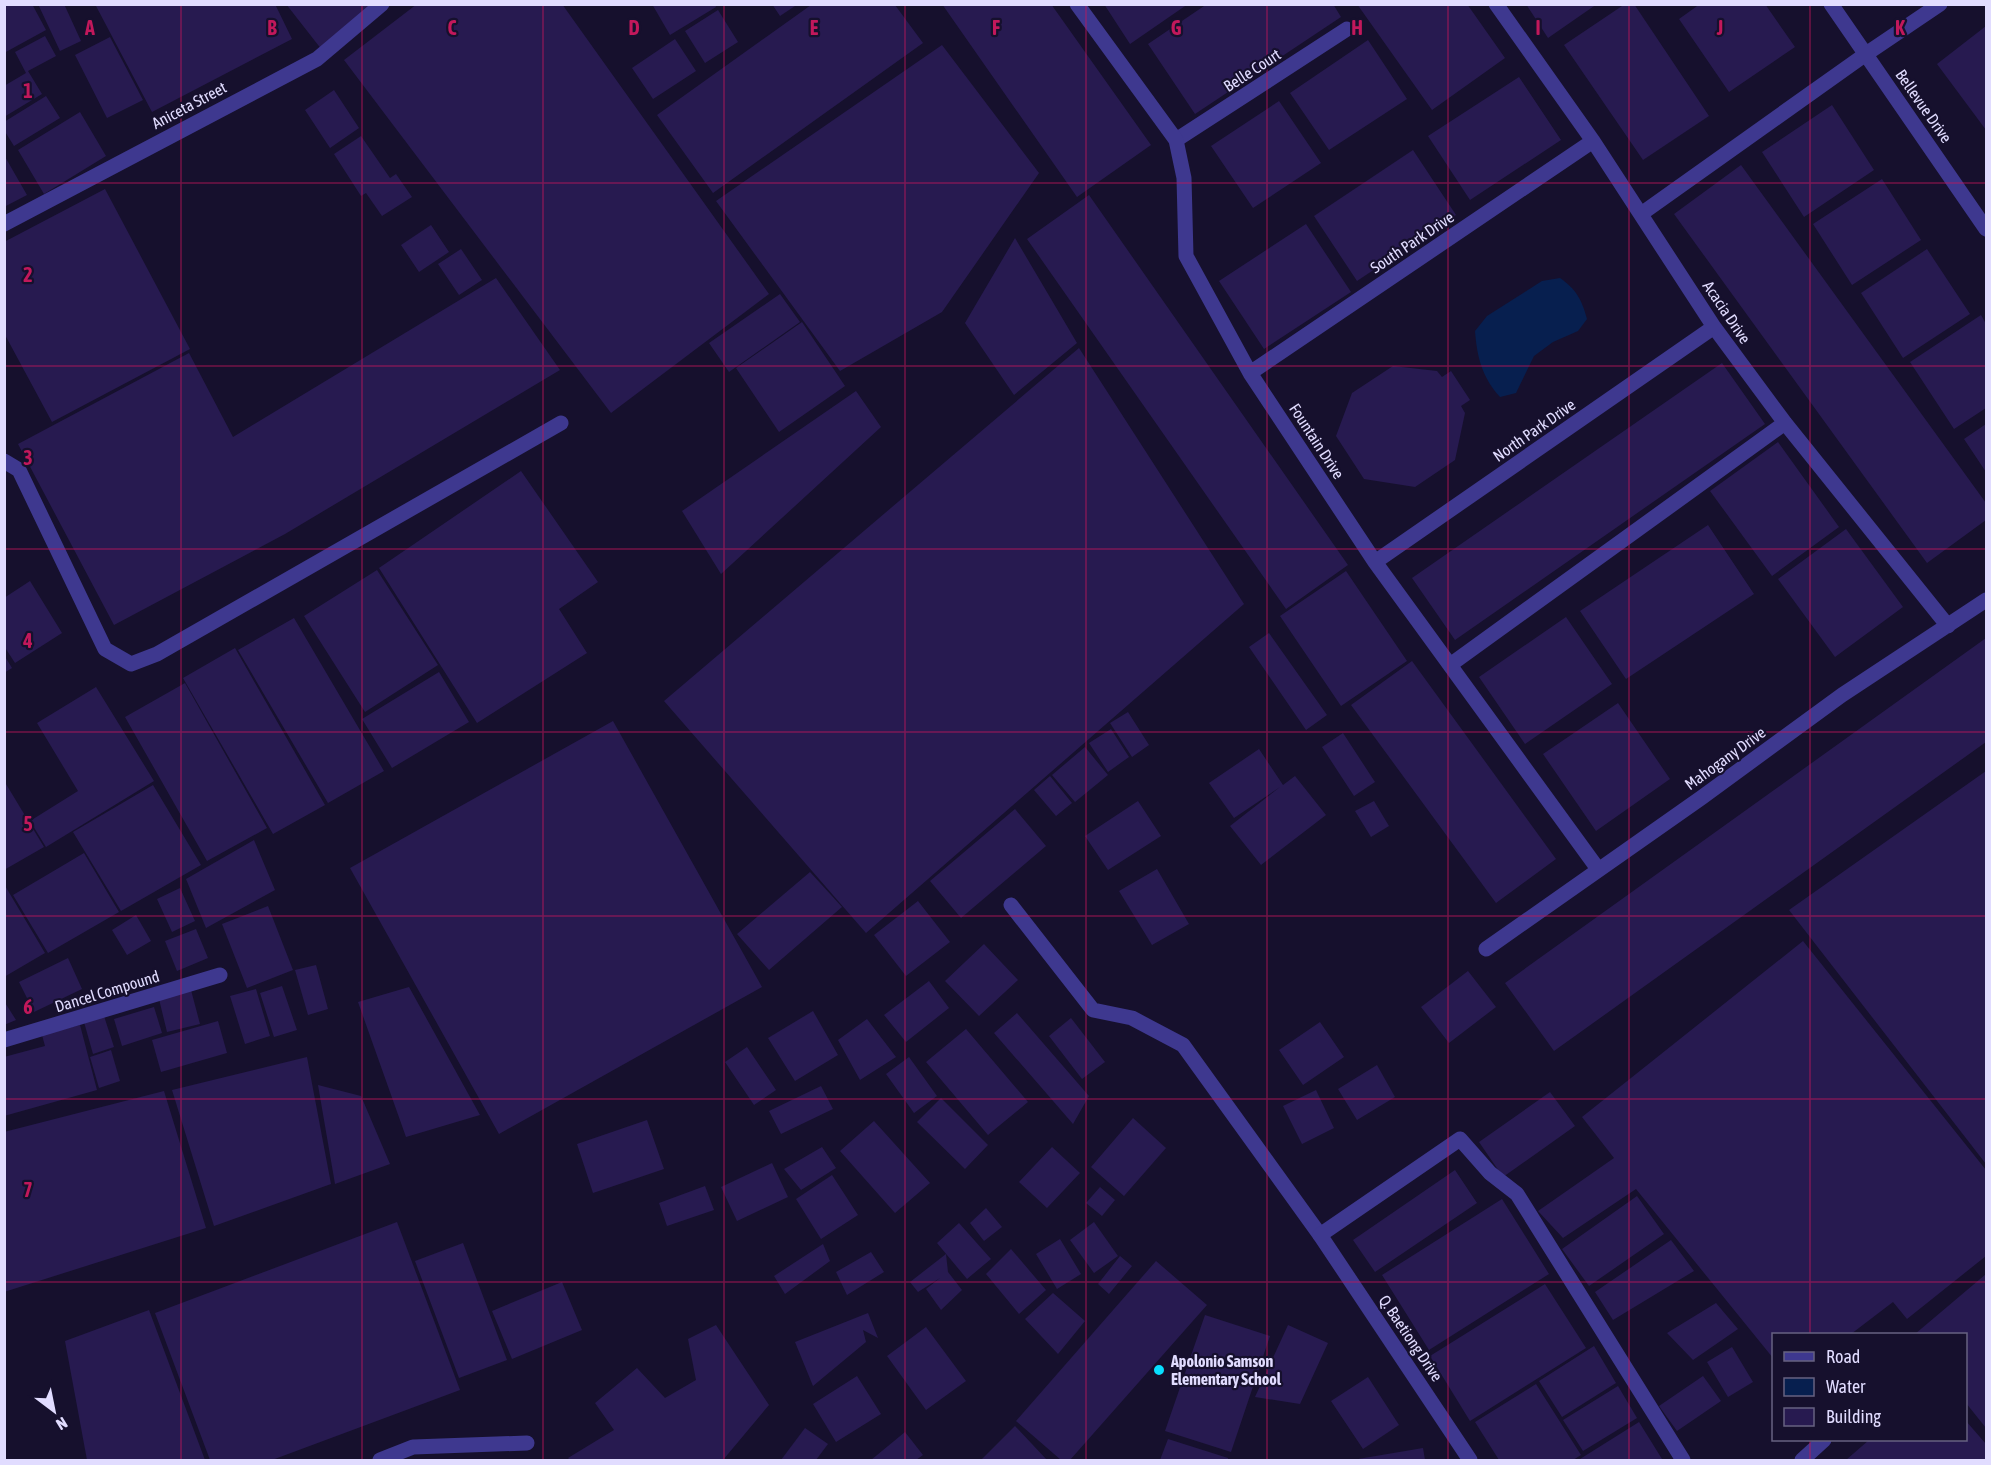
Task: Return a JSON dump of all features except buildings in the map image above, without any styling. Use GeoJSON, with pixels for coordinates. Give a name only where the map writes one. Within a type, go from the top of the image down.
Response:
{"type":"FeatureCollection","features":[{"type":"Feature","properties":{"kind":"street","name":"Aniceta Street"},"geometry":{"type":"LineString","coordinates":[[4,224],[317,59],[382,4]]}},
{"type":"Feature","properties":{"kind":"street","name":"Fountain Drive"},"geometry":{"type":"LineString","coordinates":[[1077,4],[1176,140],[1184,178],[1186,256],[1250,373],[1375,562],[1598,869]]}},
{"type":"Feature","properties":{"kind":"street","name":"Acacia Drive"},"geometry":{"type":"LineString","coordinates":[[1496,4],[1593,141],[1714,327],[1785,423],[1948,626]]}},
{"type":"Feature","properties":{"kind":"street","name":"Bellevue Drive"},"geometry":{"type":"LineString","coordinates":[[1831,4],[1986,229]]}},
{"type":"Feature","properties":{"kind":"street"},"geometry":{"type":"LineString","coordinates":[[1641,214],[1940,4]]}},
{"type":"Feature","properties":{"kind":"street","name":"Belle Court"},"geometry":{"type":"LineString","coordinates":[[1176,140],[1347,29]]}},
{"type":"Feature","properties":{"kind":"street","name":"South Park Drive"},"geometry":{"type":"LineString","coordinates":[[1250,373],[1593,141]]}},
{"type":"Feature","properties":{"kind":"street","name":"North Park Drive"},"geometry":{"type":"LineString","coordinates":[[1375,562],[1714,327]]}},
{"type":"Feature","properties":{"kind":"street"},"geometry":{"type":"LineString","coordinates":[[4,461],[20,470],[105,650],[130,664],[157,654],[561,423]]}},
{"type":"Feature","properties":{"kind":"street"},"geometry":{"type":"LineString","coordinates":[[1450,665],[1785,423]]}},
{"type":"Feature","properties":{"kind":"street","name":"Mahogany Drive"},"geometry":{"type":"LineString","coordinates":[[1486,949],[1701,798],[1842,695],[1986,600]]}},
{"type":"Feature","properties":{"kind":"street","name":"Q. Baetiong Drive"},"geometry":{"type":"LineString","coordinates":[[1011,905],[1093,1010],[1132,1018],[1182,1045],[1320,1235],[1470,1461]]}},
{"type":"Feature","properties":{"kind":"street","name":"Dancel Compound"},"geometry":{"type":"LineString","coordinates":[[4,1040],[220,975]]}},
{"type":"Feature","properties":{"kind":"street"},"geometry":{"type":"LineString","coordinates":[[1320,1235],[1460,1139],[1490,1173],[1517,1194],[1683,1461]]}},
{"type":"Feature","properties":{"kind":"street"},"geometry":{"type":"LineString","coordinates":[[1802,1461],[1823,1441]]}},
{"type":"Feature","properties":{"kind":"street"},"geometry":{"type":"LineString","coordinates":[[380,1461],[413,1447],[527,1443]]}},
{"type":"Feature","properties":{"kind":"water"},"geometry":{"type":"Polygon","coordinates":[[[1560,278],[1578,296],[1587,319],[1578,331],[1553,342],[1534,356],[1516,393],[1500,397],[1489,382],[1482,366],[1475,331],[1487,316],[1542,281],[1560,278]]]}},
{"type":"Feature","properties":{"kind":"place","name":"Apolonio Samson Elementary School"},"geometry":{"type":"Point","coordinates":[1159,1370]}}]}
